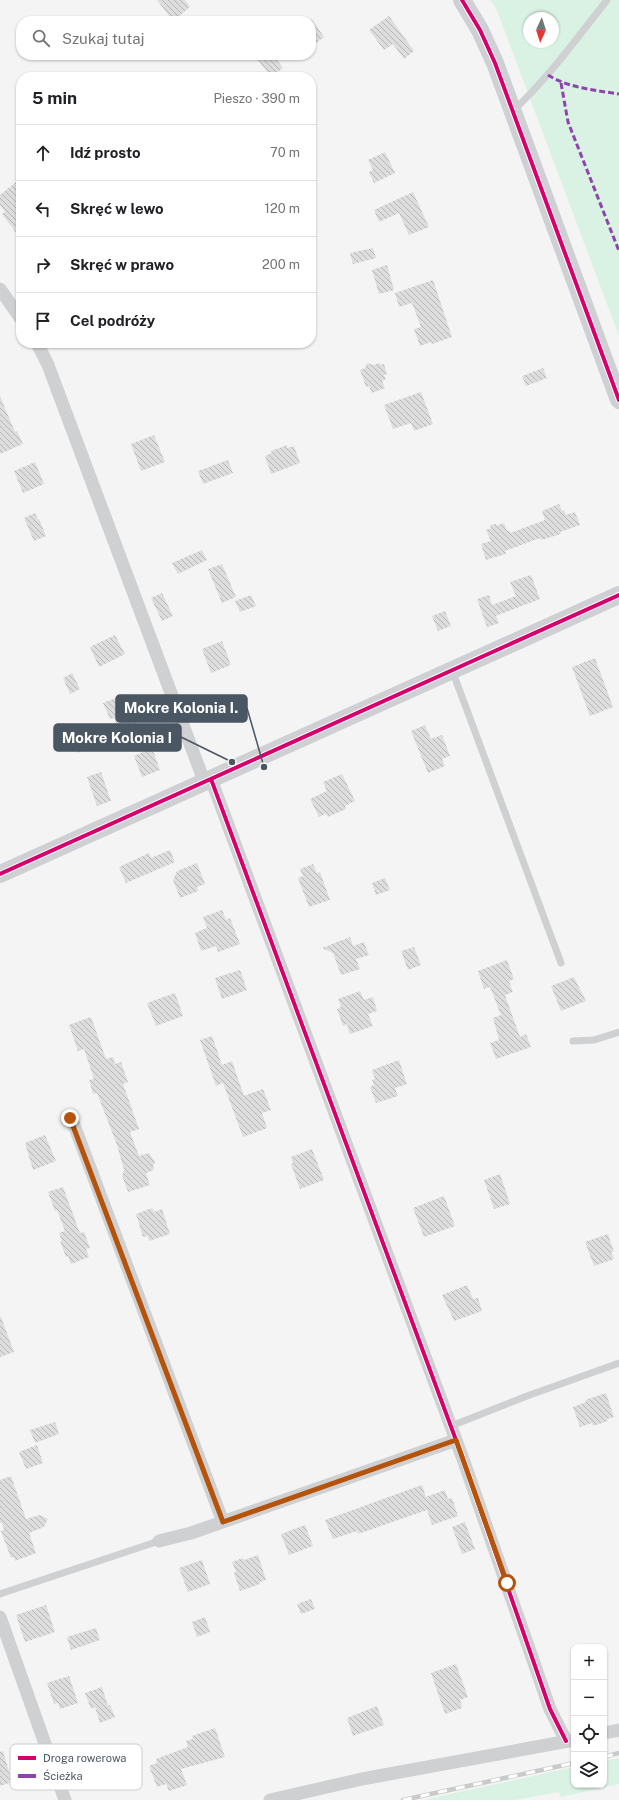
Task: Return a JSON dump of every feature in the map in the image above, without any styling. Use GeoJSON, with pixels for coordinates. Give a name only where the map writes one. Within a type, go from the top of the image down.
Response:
{"type":"FeatureCollection","features":[{"type":"Feature","properties":{"kind":"street"},"geometry":{"type":"LineString","coordinates":[[462,0],[485,41],[513,112],[619,400]]}},
{"type":"Feature","properties":{"kind":"street"},"geometry":{"type":"LineString","coordinates":[[0,289],[16,312]]}},
{"type":"Feature","properties":{"kind":"street"},"geometry":{"type":"LineString","coordinates":[[40,348],[48,365],[208,780],[451,1426],[550,1709],[570,1740],[362,1779],[270,1800]]}},
{"type":"Feature","properties":{"kind":"street"},"geometry":{"type":"LineString","coordinates":[[0,874],[619,595]]}},
{"type":"Feature","properties":{"kind":"street"},"geometry":{"type":"LineString","coordinates":[[70,1118],[223,1522]]}},
{"type":"Feature","properties":{"kind":"street"},"geometry":{"type":"LineString","coordinates":[[160,1541],[223,1522],[456,1440]]}},
{"type":"Feature","properties":{"kind":"street"},"geometry":{"type":"LineString","coordinates":[[0,1617],[45,1744]]}},
{"type":"Feature","properties":{"kind":"street"},"geometry":{"type":"LineString","coordinates":[[607,1732],[619,1730]]}},
{"type":"Feature","properties":{"kind":"street"},"geometry":{"type":"LineString","coordinates":[[61,1790],[65,1800]]}},
{"type":"Feature","properties":{"kind":"lane"},"geometry":{"type":"LineString","coordinates":[[513,112],[554,69],[607,0]]}},
{"type":"Feature","properties":{"kind":"lane"},"geometry":{"type":"LineString","coordinates":[[450,671],[455,678],[561,963]]}},
{"type":"Feature","properties":{"kind":"lane"},"geometry":{"type":"LineString","coordinates":[[573,1041],[594,1040],[619,1032]]}},
{"type":"Feature","properties":{"kind":"lane"},"geometry":{"type":"LineString","coordinates":[[451,1426],[527,1396],[619,1363]]}},
{"type":"Feature","properties":{"kind":"lane"},"geometry":{"type":"LineString","coordinates":[[0,1594],[160,1541]]}},
{"type":"Feature","properties":{"kind":"green space"},"geometry":{"type":"Polygon","coordinates":[[[490,0],[619,0],[619,336],[496,8],[490,0]]]}},
{"type":"Feature","properties":{"kind":"green space"},"geometry":{"type":"Polygon","coordinates":[[[619,1758],[619,1784],[607,1787],[607,1760],[619,1758]]]}},
{"type":"Feature","properties":{"kind":"green space"},"geometry":{"type":"Polygon","coordinates":[[[571,1768],[571,1788],[601,1788],[561,1797],[559,1792],[515,1800],[423,1800],[571,1768]]]}},
{"type":"Feature","properties":{"kind":"building"},"geometry":{"type":"Polygon","coordinates":[[[157,0],[185,0],[190,7],[179,16],[169,16],[157,0]]]}},
{"type":"Feature","properties":{"kind":"building"},"geometry":{"type":"Polygon","coordinates":[[[389,16],[414,51],[404,59],[393,44],[384,50],[369,30],[389,16]]]}},
{"type":"Feature","properties":{"kind":"building"},"geometry":{"type":"Polygon","coordinates":[[[316,25],[324,37],[316,43],[316,25]]]}},
{"type":"Feature","properties":{"kind":"building"},"geometry":{"type":"Polygon","coordinates":[[[258,60],[277,60],[283,68],[278,72],[267,72],[258,60]]]}},
{"type":"Feature","properties":{"kind":"building"},"geometry":{"type":"Polygon","coordinates":[[[385,152],[395,173],[374,183],[369,172],[373,170],[368,160],[385,152]]]}},
{"type":"Feature","properties":{"kind":"building"},"geometry":{"type":"Polygon","coordinates":[[[16,182],[16,232],[2,214],[5,212],[0,205],[0,195],[16,182]]]}},
{"type":"Feature","properties":{"kind":"building"},"geometry":{"type":"Polygon","coordinates":[[[413,192],[429,227],[409,235],[399,213],[379,222],[374,210],[413,192]]]}},
{"type":"Feature","properties":{"kind":"building"},"geometry":{"type":"Polygon","coordinates":[[[373,248],[376,258],[353,264],[350,253],[373,248]]]}},
{"type":"Feature","properties":{"kind":"building"},"geometry":{"type":"Polygon","coordinates":[[[387,265],[394,290],[379,294],[372,270],[387,265]]]}},
{"type":"Feature","properties":{"kind":"building"},"geometry":{"type":"Polygon","coordinates":[[[433,280],[452,337],[432,344],[431,342],[420,346],[414,329],[421,327],[412,303],[399,307],[395,293],[433,280]]]}},
{"type":"Feature","properties":{"kind":"building"},"geometry":{"type":"Polygon","coordinates":[[[367,363],[373,365],[380,363],[380,365],[384,364],[387,374],[384,375],[386,379],[382,381],[385,388],[372,393],[369,386],[366,387],[360,370],[365,368],[367,363]]]}},
{"type":"Feature","properties":{"kind":"building"},"geometry":{"type":"Polygon","coordinates":[[[543,368],[547,378],[526,386],[522,376],[543,368]]]}},
{"type":"Feature","properties":{"kind":"building"},"geometry":{"type":"Polygon","coordinates":[[[421,392],[433,424],[414,431],[411,423],[393,429],[384,405],[421,392]]]}},
{"type":"Feature","properties":{"kind":"building"},"geometry":{"type":"Polygon","coordinates":[[[0,396],[15,432],[17,431],[23,444],[0,454],[0,396]]]}},
{"type":"Feature","properties":{"kind":"building"},"geometry":{"type":"Polygon","coordinates":[[[154,435],[165,462],[141,471],[131,444],[154,435]]]}},
{"type":"Feature","properties":{"kind":"building"},"geometry":{"type":"Polygon","coordinates":[[[287,445],[287,448],[294,446],[300,463],[271,474],[265,456],[272,453],[271,451],[287,445]]]}},
{"type":"Feature","properties":{"kind":"building"},"geometry":{"type":"Polygon","coordinates":[[[228,460],[233,473],[203,484],[198,471],[228,460]]]}},
{"type":"Feature","properties":{"kind":"building"},"geometry":{"type":"Polygon","coordinates":[[[35,462],[44,484],[23,493],[14,471],[35,462]]]}},
{"type":"Feature","properties":{"kind":"building"},"geometry":{"type":"Polygon","coordinates":[[[559,504],[562,511],[564,510],[566,515],[575,512],[580,525],[560,532],[561,534],[541,540],[540,538],[529,542],[505,551],[506,554],[486,560],[481,544],[491,541],[486,530],[491,528],[490,525],[496,524],[496,526],[504,523],[507,531],[509,530],[510,533],[545,520],[542,511],[559,504]]]}},
{"type":"Feature","properties":{"kind":"building"},"geometry":{"type":"Polygon","coordinates":[[[35,513],[46,536],[34,541],[24,518],[35,513]]]}},
{"type":"Feature","properties":{"kind":"building"},"geometry":{"type":"Polygon","coordinates":[[[202,550],[207,560],[178,574],[172,563],[202,550]]]}},
{"type":"Feature","properties":{"kind":"building"},"geometry":{"type":"Polygon","coordinates":[[[222,564],[236,597],[222,603],[208,569],[222,564]]]}},
{"type":"Feature","properties":{"kind":"building"},"geometry":{"type":"Polygon","coordinates":[[[531,575],[540,599],[496,616],[499,623],[487,627],[477,599],[489,595],[492,605],[516,596],[510,582],[531,575]]]}},
{"type":"Feature","properties":{"kind":"building"},"geometry":{"type":"Polygon","coordinates":[[[162,593],[173,616],[162,621],[151,598],[162,593]]]}},
{"type":"Feature","properties":{"kind":"building"},"geometry":{"type":"Polygon","coordinates":[[[251,595],[256,606],[240,612],[235,601],[251,595]]]}},
{"type":"Feature","properties":{"kind":"building"},"geometry":{"type":"Polygon","coordinates":[[[445,611],[451,626],[438,631],[432,616],[445,611]]]}},
{"type":"Feature","properties":{"kind":"building"},"geometry":{"type":"Polygon","coordinates":[[[115,635],[125,654],[99,667],[90,647],[115,635]]]}},
{"type":"Feature","properties":{"kind":"building"},"geometry":{"type":"Polygon","coordinates":[[[222,641],[231,665],[211,673],[202,649],[222,641]]]}},
{"type":"Feature","properties":{"kind":"building"},"geometry":{"type":"Polygon","coordinates":[[[595,658],[613,707],[590,716],[572,667],[595,658]]]}},
{"type":"Feature","properties":{"kind":"building"},"geometry":{"type":"Polygon","coordinates":[[[72,673],[80,689],[70,694],[63,678],[72,673]]]}},
{"type":"Feature","properties":{"kind":"building"},"geometry":{"type":"Polygon","coordinates":[[[126,694],[132,709],[130,710],[136,724],[119,730],[114,718],[110,719],[103,703],[126,694]]]}},
{"type":"Feature","properties":{"kind":"building"},"geometry":{"type":"Polygon","coordinates":[[[425,725],[431,739],[442,735],[450,756],[442,759],[445,766],[428,773],[411,731],[425,725]]]}},
{"type":"Feature","properties":{"kind":"building"},"geometry":{"type":"Polygon","coordinates":[[[93,735],[97,745],[78,753],[73,743],[93,735]]]}},
{"type":"Feature","properties":{"kind":"building"},"geometry":{"type":"Polygon","coordinates":[[[152,748],[160,770],[142,777],[134,756],[152,748]]]}},
{"type":"Feature","properties":{"kind":"building"},"geometry":{"type":"Polygon","coordinates":[[[101,772],[111,801],[97,806],[87,777],[101,772]]]}},
{"type":"Feature","properties":{"kind":"building"},"geometry":{"type":"Polygon","coordinates":[[[342,774],[355,801],[345,806],[346,809],[328,817],[326,814],[319,817],[310,799],[327,791],[323,782],[342,774]]]}},
{"type":"Feature","properties":{"kind":"building"},"geometry":{"type":"Polygon","coordinates":[[[170,850],[175,862],[126,883],[119,867],[149,853],[151,858],[170,850]]]}},
{"type":"Feature","properties":{"kind":"building"},"geometry":{"type":"Polygon","coordinates":[[[197,863],[205,884],[197,887],[198,891],[180,898],[173,880],[177,871],[197,863]]]}},
{"type":"Feature","properties":{"kind":"building"},"geometry":{"type":"Polygon","coordinates":[[[313,864],[317,873],[320,872],[330,900],[309,907],[298,878],[303,876],[300,869],[313,864]]]}},
{"type":"Feature","properties":{"kind":"building"},"geometry":{"type":"Polygon","coordinates":[[[385,878],[390,890],[376,895],[372,883],[385,878]]]}},
{"type":"Feature","properties":{"kind":"building"},"geometry":{"type":"Polygon","coordinates":[[[222,910],[226,920],[230,918],[240,944],[218,952],[216,946],[201,951],[195,933],[207,928],[203,917],[222,910]]]}},
{"type":"Feature","properties":{"kind":"building"},"geometry":{"type":"Polygon","coordinates":[[[350,937],[353,946],[364,942],[369,955],[356,959],[360,969],[341,975],[333,953],[322,948],[350,937]]]}},
{"type":"Feature","properties":{"kind":"building"},"geometry":{"type":"Polygon","coordinates":[[[414,947],[421,965],[408,970],[401,951],[414,947]]]}},
{"type":"Feature","properties":{"kind":"building"},"geometry":{"type":"Polygon","coordinates":[[[507,960],[514,979],[509,981],[513,992],[505,995],[520,1037],[526,1034],[531,1047],[496,1059],[490,1043],[499,1040],[493,1018],[501,1015],[490,987],[484,989],[478,971],[507,960]]]}},
{"type":"Feature","properties":{"kind":"building"},"geometry":{"type":"Polygon","coordinates":[[[240,970],[247,990],[222,999],[215,978],[240,970]]]}},
{"type":"Feature","properties":{"kind":"building"},"geometry":{"type":"Polygon","coordinates":[[[574,977],[586,1001],[561,1011],[551,986],[574,977]]]}},
{"type":"Feature","properties":{"kind":"building"},"geometry":{"type":"Polygon","coordinates":[[[360,991],[364,1000],[373,997],[377,1011],[368,1014],[373,1026],[350,1034],[347,1024],[343,1026],[337,1009],[341,1007],[338,999],[360,991]]]}},
{"type":"Feature","properties":{"kind":"building"},"geometry":{"type":"Polygon","coordinates":[[[175,993],[183,1016],[156,1026],[147,1003],[175,993]]]}},
{"type":"Feature","properties":{"kind":"building"},"geometry":{"type":"Polygon","coordinates":[[[91,1017],[106,1059],[113,1057],[115,1064],[121,1062],[128,1082],[123,1084],[139,1129],[130,1132],[139,1156],[149,1153],[155,1162],[153,1167],[154,1170],[146,1173],[150,1185],[128,1192],[122,1176],[124,1170],[117,1145],[97,1093],[93,1094],[89,1080],[94,1079],[84,1049],[78,1051],[69,1025],[91,1017]]]}},
{"type":"Feature","properties":{"kind":"building"},"geometry":{"type":"Polygon","coordinates":[[[212,1036],[222,1065],[232,1061],[244,1096],[263,1089],[271,1110],[262,1113],[267,1128],[243,1137],[223,1083],[216,1086],[200,1040],[212,1036]]]}},
{"type":"Feature","properties":{"kind":"building"},"geometry":{"type":"Polygon","coordinates":[[[399,1060],[407,1084],[395,1088],[398,1096],[376,1103],[370,1087],[374,1085],[372,1080],[375,1079],[372,1070],[399,1060]]]}},
{"type":"Feature","properties":{"kind":"building"},"geometry":{"type":"Polygon","coordinates":[[[45,1135],[56,1161],[33,1170],[25,1143],[45,1135]]]}},
{"type":"Feature","properties":{"kind":"building"},"geometry":{"type":"Polygon","coordinates":[[[312,1149],[324,1180],[300,1189],[291,1164],[293,1163],[291,1157],[312,1149]]]}},
{"type":"Feature","properties":{"kind":"building"},"geometry":{"type":"Polygon","coordinates":[[[500,1174],[510,1204],[494,1209],[484,1180],[500,1174]]]}},
{"type":"Feature","properties":{"kind":"building"},"geometry":{"type":"Polygon","coordinates":[[[63,1187],[80,1233],[84,1232],[90,1248],[86,1249],[89,1257],[71,1264],[68,1256],[66,1257],[60,1241],[62,1241],[59,1233],[65,1231],[48,1192],[63,1187]]]}},
{"type":"Feature","properties":{"kind":"building"},"geometry":{"type":"Polygon","coordinates":[[[444,1196],[455,1226],[424,1237],[413,1208],[444,1196]]]}},
{"type":"Feature","properties":{"kind":"building"},"geometry":{"type":"Polygon","coordinates":[[[152,1208],[154,1212],[162,1209],[170,1234],[149,1241],[148,1236],[143,1237],[136,1214],[152,1208]]]}},
{"type":"Feature","properties":{"kind":"building"},"geometry":{"type":"Polygon","coordinates":[[[608,1234],[614,1252],[611,1252],[614,1259],[594,1266],[585,1242],[608,1234]]]}},
{"type":"Feature","properties":{"kind":"building"},"geometry":{"type":"Polygon","coordinates":[[[467,1285],[473,1299],[478,1298],[482,1311],[454,1321],[442,1295],[467,1285]]]}},
{"type":"Feature","properties":{"kind":"building"},"geometry":{"type":"Polygon","coordinates":[[[0,1317],[14,1352],[0,1357],[0,1317]]]}},
{"type":"Feature","properties":{"kind":"building"},"geometry":{"type":"Polygon","coordinates":[[[606,1393],[614,1417],[607,1419],[608,1421],[593,1426],[592,1423],[580,1427],[573,1407],[586,1402],[585,1400],[606,1393]]]}},
{"type":"Feature","properties":{"kind":"building"},"geometry":{"type":"Polygon","coordinates":[[[55,1422],[59,1434],[35,1443],[30,1430],[55,1422]]]}},
{"type":"Feature","properties":{"kind":"building"},"geometry":{"type":"Polygon","coordinates":[[[37,1445],[43,1463],[26,1469],[19,1452],[37,1445]]]}},
{"type":"Feature","properties":{"kind":"building"},"geometry":{"type":"Polygon","coordinates":[[[11,1476],[26,1519],[40,1515],[48,1519],[44,1527],[29,1533],[36,1553],[15,1561],[14,1557],[11,1558],[1,1531],[4,1530],[2,1523],[0,1523],[0,1480],[11,1476]]]}},
{"type":"Feature","properties":{"kind":"building"},"geometry":{"type":"Polygon","coordinates":[[[422,1485],[426,1497],[445,1490],[448,1499],[452,1498],[458,1516],[432,1525],[427,1510],[358,1534],[357,1531],[333,1539],[325,1520],[422,1485]]]}},
{"type":"Feature","properties":{"kind":"building"},"geometry":{"type":"Polygon","coordinates":[[[465,1522],[475,1549],[462,1554],[452,1527],[465,1522]]]}},
{"type":"Feature","properties":{"kind":"building"},"geometry":{"type":"Polygon","coordinates":[[[305,1525],[313,1546],[289,1555],[281,1534],[305,1525]]]}},
{"type":"Feature","properties":{"kind":"building"},"geometry":{"type":"Polygon","coordinates":[[[258,1555],[266,1580],[260,1582],[260,1584],[240,1591],[232,1562],[258,1555]]]}},
{"type":"Feature","properties":{"kind":"building"},"geometry":{"type":"Polygon","coordinates":[[[202,1560],[210,1584],[188,1592],[179,1568],[202,1560]]]}},
{"type":"Feature","properties":{"kind":"building"},"geometry":{"type":"Polygon","coordinates":[[[311,1599],[315,1609],[301,1614],[297,1604],[311,1599]]]}},
{"type":"Feature","properties":{"kind":"building"},"geometry":{"type":"Polygon","coordinates":[[[46,1605],[55,1632],[25,1642],[16,1615],[46,1605]]]}},
{"type":"Feature","properties":{"kind":"building"},"geometry":{"type":"Polygon","coordinates":[[[205,1617],[210,1632],[197,1637],[192,1622],[205,1617]]]}},
{"type":"Feature","properties":{"kind":"building"},"geometry":{"type":"Polygon","coordinates":[[[96,1628],[100,1640],[71,1650],[67,1637],[96,1628]]]}},
{"type":"Feature","properties":{"kind":"building"},"geometry":{"type":"Polygon","coordinates":[[[456,1664],[468,1697],[460,1700],[462,1708],[445,1714],[431,1673],[456,1664]]]}},
{"type":"Feature","properties":{"kind":"building"},"geometry":{"type":"Polygon","coordinates":[[[69,1676],[78,1703],[60,1709],[58,1703],[54,1704],[47,1683],[69,1676]]]}},
{"type":"Feature","properties":{"kind":"building"},"geometry":{"type":"Polygon","coordinates":[[[102,1687],[108,1706],[110,1705],[115,1717],[100,1723],[95,1707],[91,1709],[85,1693],[102,1687]]]}},
{"type":"Feature","properties":{"kind":"building"},"geometry":{"type":"Polygon","coordinates":[[[377,1706],[384,1725],[353,1736],[347,1718],[377,1706]]]}},
{"type":"Feature","properties":{"kind":"building"},"geometry":{"type":"Polygon","coordinates":[[[215,1728],[225,1757],[181,1769],[187,1785],[169,1791],[166,1784],[157,1787],[149,1766],[157,1763],[156,1759],[188,1747],[186,1741],[193,1739],[192,1736],[215,1728]]]}},
{"type":"Feature","properties":{"kind":"building"},"geometry":{"type":"Polygon","coordinates":[[[3,1751],[10,1775],[10,1783],[0,1786],[0,1752],[3,1751]]]}},
{"type":"Feature","properties":{"kind":"railway"},"geometry":{"type":"LineString","coordinates":[[607,1756],[619,1753]]}},
{"type":"Feature","properties":{"kind":"railway"},"geometry":{"type":"LineString","coordinates":[[403,1800],[571,1764]]}},
{"type":"Feature","properties":{"kind":"marked path"},"geometry":{"type":"LineString","coordinates":[[548,75],[573,86],[619,94]]}},
{"type":"Feature","properties":{"kind":"marked path"},"geometry":{"type":"LineString","coordinates":[[561,83],[568,122],[619,251]]}},
{"type":"Feature","properties":{"kind":"cycle path"},"geometry":{"type":"LineString","coordinates":[[462,0],[480,30],[495,63],[619,400]]}},
{"type":"Feature","properties":{"kind":"cycle path"},"geometry":{"type":"LineString","coordinates":[[0,874],[619,595]]}},
{"type":"Feature","properties":{"kind":"cycle path"},"geometry":{"type":"LineString","coordinates":[[211,779],[463,1459],[550,1709],[566,1741]]}},
{"type":"Feature","properties":{"kind":"place","name":"Mokre Kolonia I"},"geometry":{"type":"Point","coordinates":[232,762]}},
{"type":"Feature","properties":{"kind":"place","name":"Mokre Kolonia I."},"geometry":{"type":"Point","coordinates":[264,767]}},
{"type":"Feature","properties":{"kind":"route"},"geometry":{"type":"LineString","coordinates":[[70,1118],[125,1258],[223,1522],[456,1440],[507,1583]]}}]}
